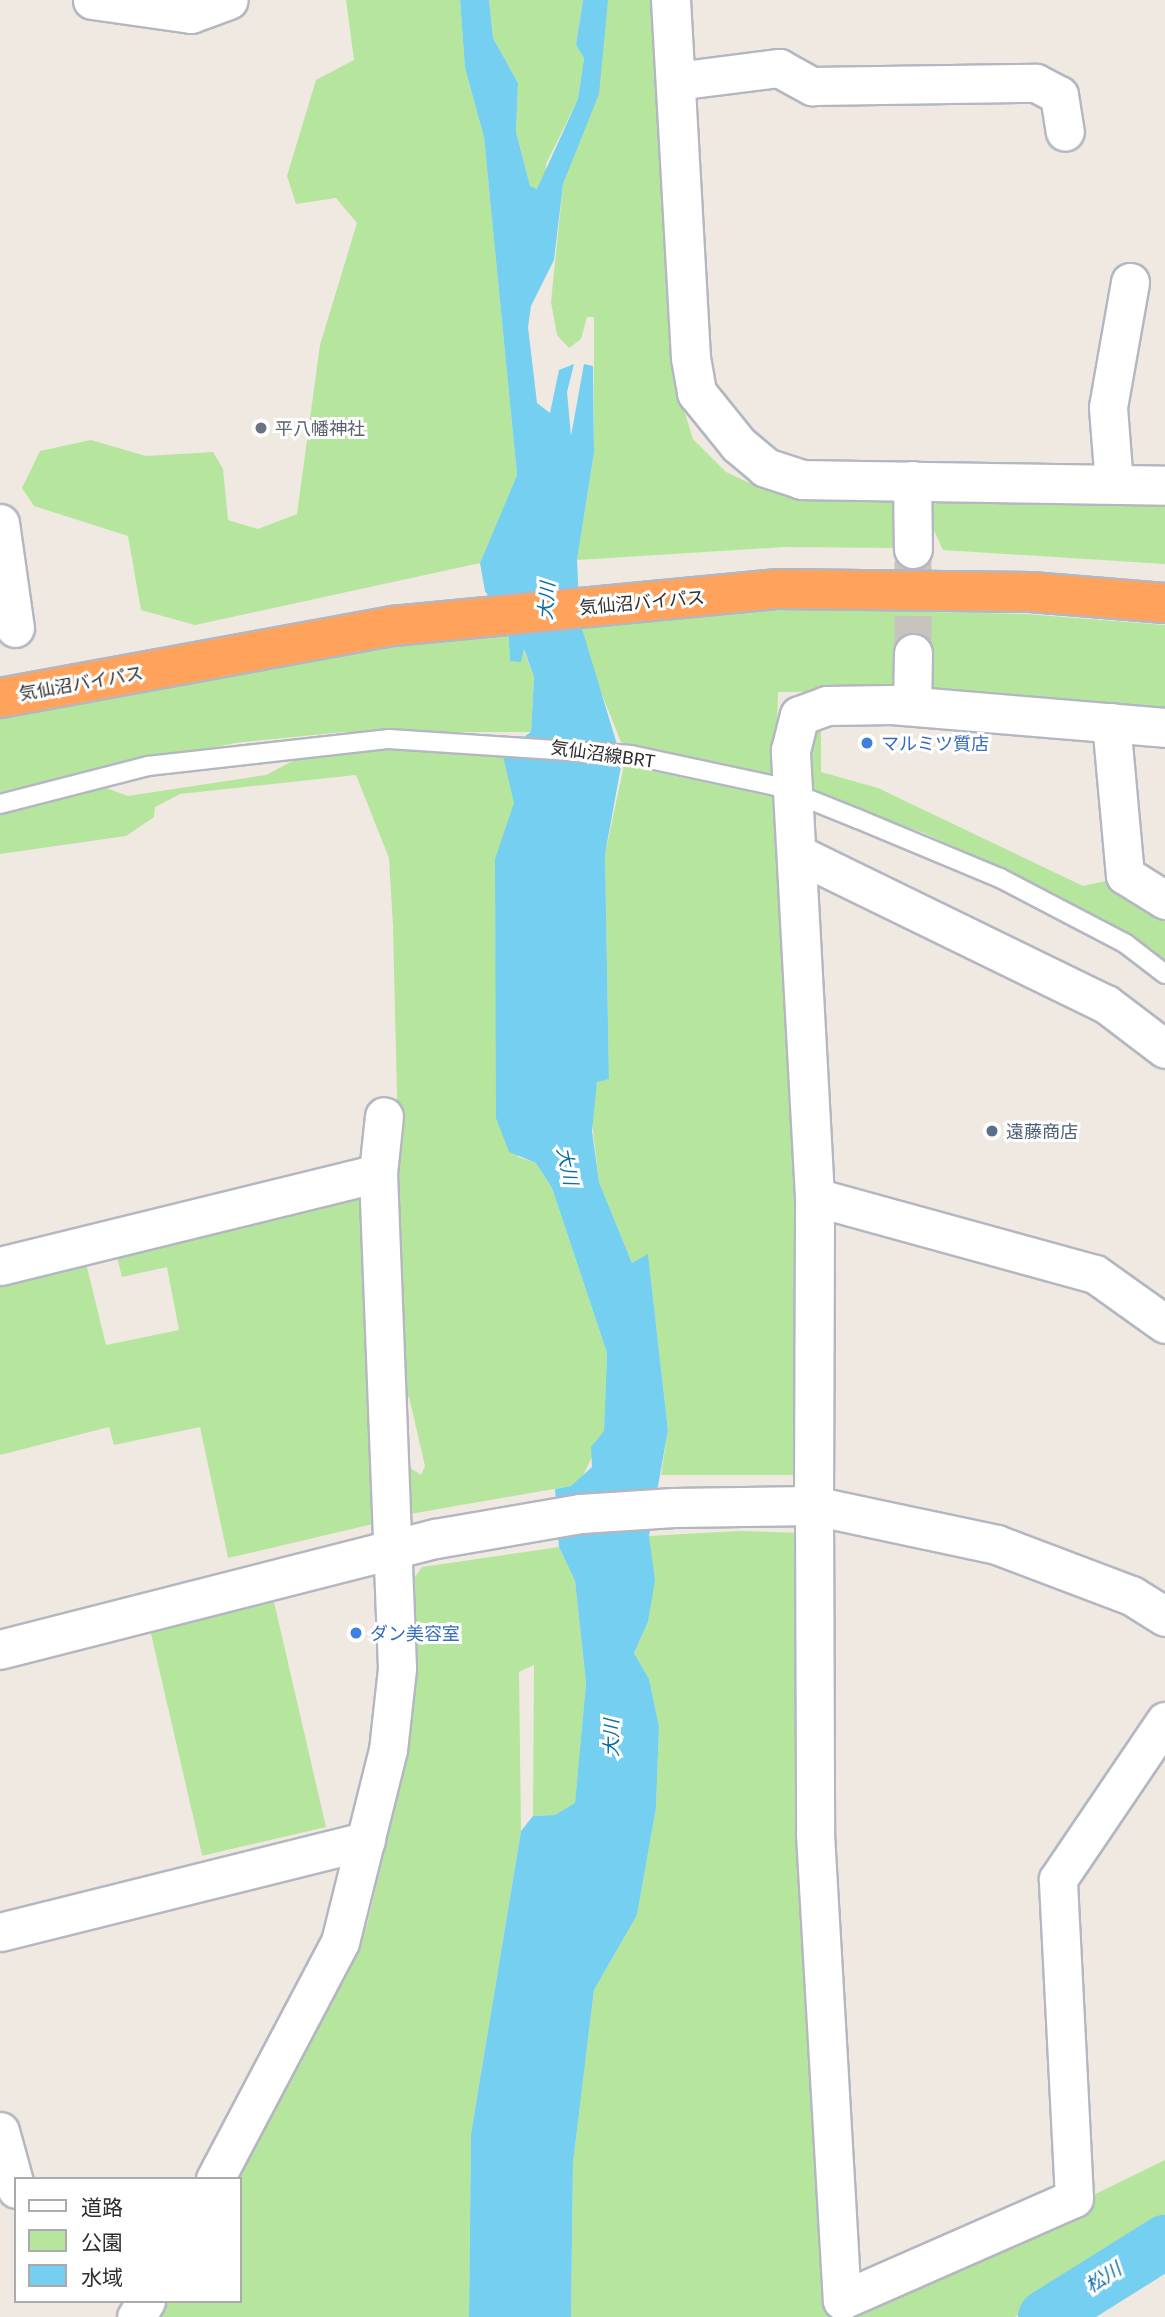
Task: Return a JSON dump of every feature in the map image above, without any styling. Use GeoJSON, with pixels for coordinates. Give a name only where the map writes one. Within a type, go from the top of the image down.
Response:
{"type":"FeatureCollection","features":[{"type":"Feature","properties":{"kind":"highway","name":"気仙沼バイパス"},"geometry":{"type":"LineString","coordinates":[[0,698],[393,626],[778,589],[1031,592],[1165,603]]}},
{"type":"Feature","properties":{"kind":"street"},"geometry":{"type":"LineString","coordinates":[[92,0],[191,14],[229,0]]}},
{"type":"Feature","properties":{"kind":"street"},"geometry":{"type":"LineString","coordinates":[[671,0],[697,393],[766,468],[802,480],[1165,486]]}},
{"type":"Feature","properties":{"kind":"street"},"geometry":{"type":"LineString","coordinates":[[676,81],[779,68],[812,86],[1035,83],[1059,95],[1065,132]]}},
{"type":"Feature","properties":{"kind":"street"},"geometry":{"type":"LineString","coordinates":[[1114,484],[1108,394],[1130,282]]}},
{"type":"Feature","properties":{"kind":"street"},"geometry":{"type":"LineString","coordinates":[[912,480],[913,549]]}},
{"type":"Feature","properties":{"kind":"street"},"geometry":{"type":"LineString","coordinates":[[0,523],[15,628]]}},
{"type":"Feature","properties":{"kind":"street"},"geometry":{"type":"LineString","coordinates":[[912,706],[913,653]]}},
{"type":"Feature","properties":{"kind":"street"},"geometry":{"type":"LineString","coordinates":[[1165,728],[912,706],[827,706],[800,716],[791,751],[786,790],[800,855],[815,1197],[816,1835],[842,2300],[1073,2198],[1058,1879],[1165,1721]]}},
{"type":"Feature","properties":{"kind":"street"},"geometry":{"type":"LineString","coordinates":[[1111,722],[1125,875],[1165,900]]}},
{"type":"Feature","properties":{"kind":"street"},"geometry":{"type":"LineString","coordinates":[[800,855],[1107,1004],[1165,1049]]}},
{"type":"Feature","properties":{"kind":"street"},"geometry":{"type":"LineString","coordinates":[[216,2177],[340,1942],[388,1750],[397,1668],[379,1173],[384,1115]]}},
{"type":"Feature","properties":{"kind":"street"},"geometry":{"type":"LineString","coordinates":[[0,1266],[379,1173]]}},
{"type":"Feature","properties":{"kind":"street"},"geometry":{"type":"LineString","coordinates":[[815,1197],[1095,1274],[1165,1324]]}},
{"type":"Feature","properties":{"kind":"street"},"geometry":{"type":"LineString","coordinates":[[0,1650],[436,1539],[581,1514],[770,1506],[814,1506],[997,1545],[1132,1596],[1165,1617]]}},
{"type":"Feature","properties":{"kind":"street"},"geometry":{"type":"LineString","coordinates":[[0,1932],[366,1841]]}},
{"type":"Feature","properties":{"kind":"street"},"geometry":{"type":"LineString","coordinates":[[0,2131],[14,2182]]}},
{"type":"Feature","properties":{"kind":"lane","name":"気仙沼線BRT"},"geometry":{"type":"LineString","coordinates":[[0,804],[148,766],[389,739],[632,755],[786,790],[1000,878],[1126,944],[1165,974]]}},
{"type":"Feature","properties":{"kind":"green space"},"geometry":{"type":"Polygon","coordinates":[[[346,0],[460,0],[465,68],[484,136],[517,475],[480,563],[195,625],[141,610],[128,536],[34,506],[22,488],[40,451],[91,440],[146,456],[213,452],[223,469],[228,520],[258,529],[297,514],[320,345],[357,223],[336,198],[296,204],[287,176],[316,80],[354,60],[346,0]]]}},
{"type":"Feature","properties":{"kind":"green space"},"geometry":{"type":"Polygon","coordinates":[[[489,0],[583,0],[576,45],[584,58],[578,99],[546,164],[545,184],[537,189],[530,187],[516,132],[518,83],[493,38],[489,0]]]}},
{"type":"Feature","properties":{"kind":"green space"},"geometry":{"type":"Polygon","coordinates":[[[608,0],[651,0],[678,391],[693,439],[726,472],[760,488],[891,500],[898,504],[899,548],[785,547],[577,560],[594,453],[594,317],[587,317],[581,339],[569,348],[557,335],[551,302],[563,184],[578,145],[608,0]]]}},
{"type":"Feature","properties":{"kind":"green space"},"geometry":{"type":"Polygon","coordinates":[[[944,497],[1165,501],[1165,564],[943,550],[925,511],[944,497]]]}},
{"type":"Feature","properties":{"kind":"green space"},"geometry":{"type":"Polygon","coordinates":[[[780,609],[1026,614],[1165,625],[1165,715],[932,695],[900,679],[885,691],[778,692],[776,779],[621,742],[585,652],[580,622],[780,609]]]}},
{"type":"Feature","properties":{"kind":"green space"},"geometry":{"type":"Polygon","coordinates":[[[508,627],[510,661],[523,648],[534,677],[531,732],[343,732],[235,743],[0,792],[0,718],[235,666],[508,627]]]}},
{"type":"Feature","properties":{"kind":"green space"},"geometry":{"type":"Polygon","coordinates":[[[821,717],[821,772],[878,788],[1083,886],[1115,879],[1165,912],[1165,962],[1012,874],[924,833],[802,790],[800,769],[821,717]]]}},
{"type":"Feature","properties":{"kind":"green space"},"geometry":{"type":"Polygon","coordinates":[[[397,749],[502,752],[506,758],[514,803],[495,906],[498,1097],[504,1138],[518,1157],[536,1163],[552,1188],[607,1353],[604,1431],[582,1478],[571,1486],[404,1515],[406,1465],[421,1475],[425,1466],[409,1397],[395,1395],[388,1225],[400,1221],[389,858],[356,775],[180,794],[155,807],[154,817],[126,836],[0,854],[0,809],[101,786],[128,796],[266,775],[306,754],[397,749]]]}},
{"type":"Feature","properties":{"kind":"green space"},"geometry":{"type":"Polygon","coordinates":[[[624,765],[778,798],[800,1044],[803,1475],[661,1475],[668,1429],[648,1255],[632,1263],[599,1182],[590,1105],[598,1081],[609,1079],[605,854],[624,765]]]}},
{"type":"Feature","properties":{"kind":"green space"},"geometry":{"type":"Polygon","coordinates":[[[372,1188],[373,1524],[228,1558],[200,1427],[114,1445],[109,1427],[0,1455],[0,1283],[86,1263],[106,1345],[179,1330],[167,1267],[122,1277],[116,1253],[372,1188]]]}},
{"type":"Feature","properties":{"kind":"green space"},"geometry":{"type":"Polygon","coordinates":[[[738,1531],[804,1533],[850,2314],[1165,2160],[1165,2227],[1015,2317],[571,2317],[573,2163],[594,1990],[637,1915],[656,1808],[659,1726],[649,1679],[634,1653],[648,1622],[654,1580],[649,1536],[738,1531]]]}},
{"type":"Feature","properties":{"kind":"green space"},"geometry":{"type":"Polygon","coordinates":[[[559,1547],[575,1581],[586,1683],[575,1804],[555,1815],[533,1816],[534,1665],[519,1672],[521,1831],[471,2134],[469,2317],[152,2317],[160,2303],[242,2303],[242,2177],[232,2177],[367,1925],[399,1790],[412,1660],[405,1591],[422,1567],[559,1547]]]}},
{"type":"Feature","properties":{"kind":"green space"},"geometry":{"type":"Polygon","coordinates":[[[274,1602],[326,1827],[202,1856],[150,1631],[274,1602]]]}},
{"type":"Feature","properties":{"kind":"water","name":"大川"},"geometry":{"type":"Polygon","coordinates":[[[460,0],[489,0],[493,38],[518,83],[516,132],[530,186],[537,189],[578,99],[584,58],[576,45],[583,0],[608,0],[599,94],[563,184],[554,260],[531,306],[528,327],[537,403],[550,413],[559,370],[574,364],[567,392],[571,436],[584,364],[593,366],[594,453],[577,560],[580,622],[622,761],[605,854],[609,1079],[597,1082],[592,1131],[599,1182],[632,1263],[648,1254],[668,1430],[649,1536],[655,1580],[648,1622],[634,1653],[649,1679],[659,1726],[656,1808],[637,1915],[594,1990],[573,2163],[571,2317],[469,2317],[471,2134],[521,1831],[533,1816],[555,1815],[575,1803],[586,1683],[575,1581],[559,1547],[555,1489],[571,1486],[592,1467],[591,1447],[604,1431],[607,1353],[552,1188],[536,1163],[509,1152],[496,1118],[495,859],[514,803],[502,752],[531,732],[534,677],[524,649],[521,662],[510,661],[508,627],[485,591],[480,563],[517,475],[484,137],[465,68],[460,0]]]}},
{"type":"Feature","properties":{"kind":"waterway","name":"松川"},"geometry":{"type":"LineString","coordinates":[[1045,2317],[1165,2242]]}},
{"type":"Feature","properties":{"kind":"tunnel"},"geometry":{"type":"LineString","coordinates":[[913,549],[913,653]]}},
{"type":"Feature","properties":{"kind":"place","name":"平八幡神社"},"geometry":{"type":"Point","coordinates":[261,428]}},
{"type":"Feature","properties":{"kind":"place","name":"マルミツ質店"},"geometry":{"type":"Point","coordinates":[867,743]}},
{"type":"Feature","properties":{"kind":"place","name":"遠藤商店"},"geometry":{"type":"Point","coordinates":[992,1131]}},
{"type":"Feature","properties":{"kind":"place","name":"ダン美容室"},"geometry":{"type":"Point","coordinates":[356,1633]}}]}
